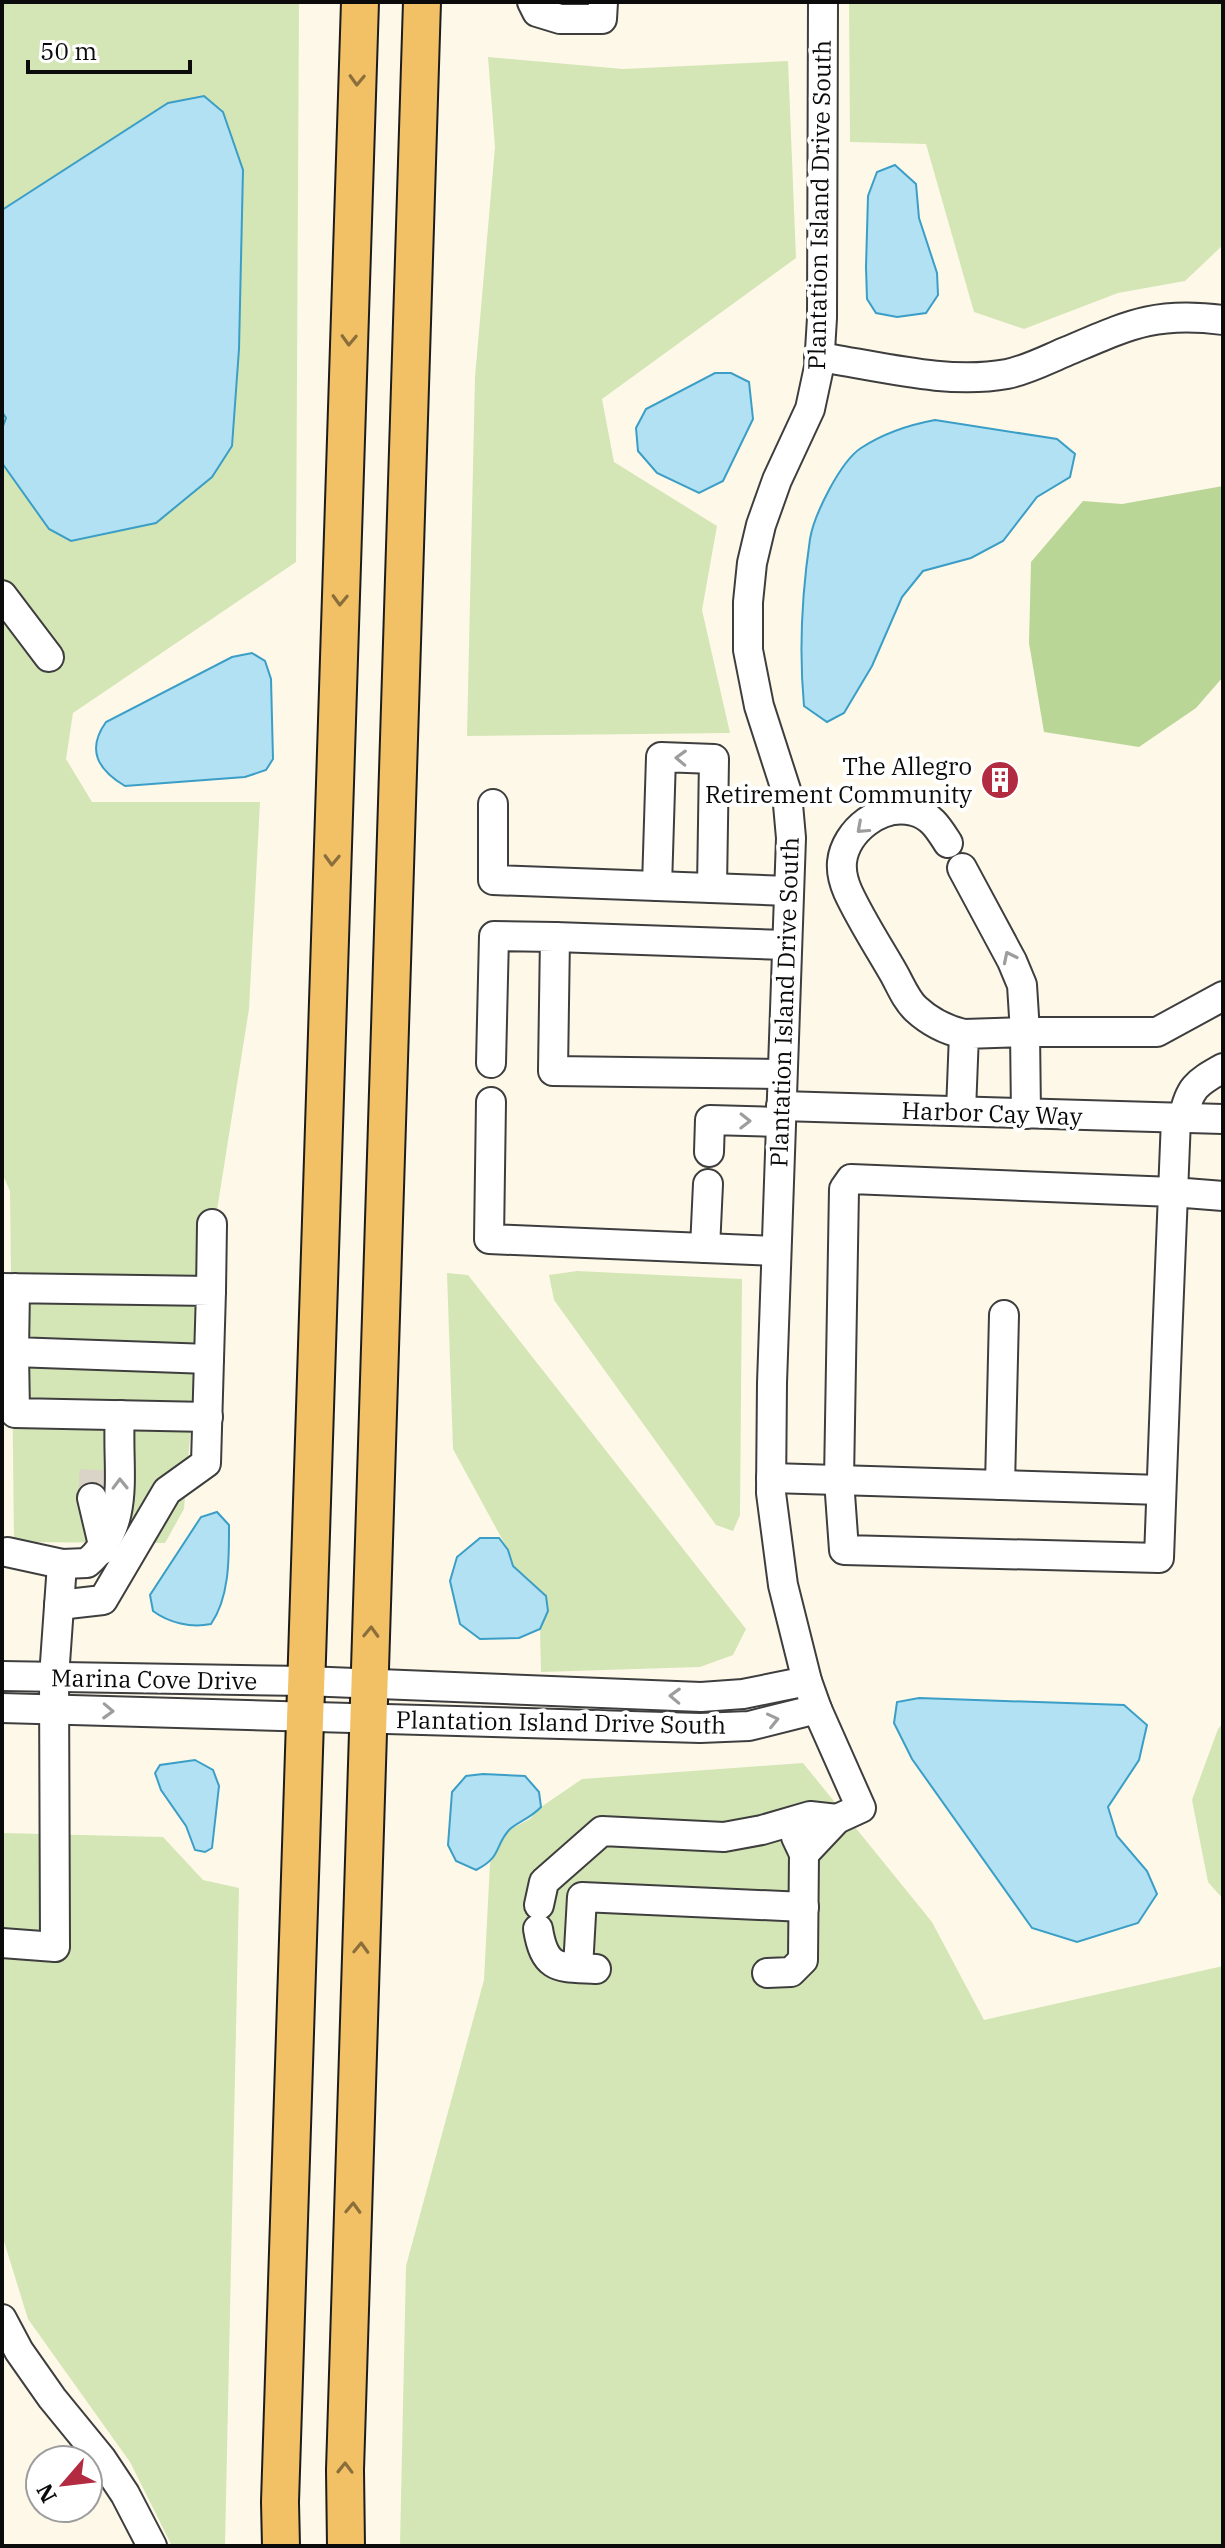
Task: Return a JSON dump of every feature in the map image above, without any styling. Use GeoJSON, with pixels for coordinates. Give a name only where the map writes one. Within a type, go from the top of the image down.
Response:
{"type":"FeatureCollection","features":[{"type":"Feature","properties":{"kind":"main road"},"geometry":{"type":"LineString","coordinates":[[281,2546],[304,1699],[360,2]]}},
{"type":"Feature","properties":{"kind":"main road"},"geometry":{"type":"LineString","coordinates":[[346,2546],[345,2454],[422,2]]}},
{"type":"Feature","properties":{"kind":"street"},"geometry":{"type":"LineString","coordinates":[[532,2],[537,12],[560,19],[602,19],[603,2]]}},
{"type":"Feature","properties":{"kind":"street","name":"Plantation Island Drive South"},"geometry":{"type":"LineString","coordinates":[[823,2],[822,318],[819,357],[810,409],[777,480],[761,525],[752,563],[748,650],[759,706],[787,793],[791,838],[771,1478],[783,1585],[807,1681],[849,1814]]}},
{"type":"Feature","properties":{"kind":"street"},"geometry":{"type":"LineString","coordinates":[[819,357],[951,377],[977,378],[1012,373],[1154,318],[1180,316],[1223,320]]}},
{"type":"Feature","properties":{"kind":"street"},"geometry":{"type":"LineString","coordinates":[[2,595],[49,657]]}},
{"type":"Feature","properties":{"kind":"street"},"geometry":{"type":"LineString","coordinates":[[657,886],[661,757],[714,759],[712,888]]}},
{"type":"Feature","properties":{"kind":"street"},"geometry":{"type":"LineString","coordinates":[[493,804],[493,880],[789,891]]}},
{"type":"Feature","properties":{"kind":"street"},"geometry":{"type":"LineString","coordinates":[[948,843],[937,826],[912,811],[883,813],[866,823],[847,843],[842,874],[853,902],[913,1007],[949,1031],[964,1034],[1157,1032],[1223,996]]}},
{"type":"Feature","properties":{"kind":"street"},"geometry":{"type":"LineString","coordinates":[[962,868],[1022,985],[1026,1114]]}},
{"type":"Feature","properties":{"kind":"street"},"geometry":{"type":"LineString","coordinates":[[491,1063],[494,936],[786,945]]}},
{"type":"Feature","properties":{"kind":"street"},"geometry":{"type":"LineString","coordinates":[[555,937],[553,1071],[782,1074]]}},
{"type":"Feature","properties":{"kind":"street"},"geometry":{"type":"LineString","coordinates":[[961,1111],[964,1034]]}},
{"type":"Feature","properties":{"kind":"street"},"geometry":{"type":"LineString","coordinates":[[1223,1068],[1193,1087],[1196,1119],[1173,1192],[1159,1558],[844,1550],[839,1480],[844,1189],[851,1179],[1173,1192],[1223,1196]]}},
{"type":"Feature","properties":{"kind":"street"},"geometry":{"type":"LineString","coordinates":[[491,1102],[489,1239],[776,1251]]}},
{"type":"Feature","properties":{"kind":"street","name":"Harbor Cay Way"},"geometry":{"type":"LineString","coordinates":[[709,1152],[710,1120],[780,1114],[961,1111],[1196,1119]]}},
{"type":"Feature","properties":{"kind":"street"},"geometry":{"type":"LineString","coordinates":[[705,1248],[708,1184]]}},
{"type":"Feature","properties":{"kind":"street"},"geometry":{"type":"LineString","coordinates":[[59,1605],[103,1600],[167,1491],[206,1463],[212,1224]]}},
{"type":"Feature","properties":{"kind":"street"},"geometry":{"type":"LineString","coordinates":[[208,1417],[119,1427],[15,1413],[14,1352],[8,1288],[211,1291]]}},
{"type":"Feature","properties":{"kind":"street"},"geometry":{"type":"LineString","coordinates":[[1000,1485],[1004,1315]]}},
{"type":"Feature","properties":{"kind":"street"},"geometry":{"type":"LineString","coordinates":[[14,1352],[209,1359]]}},
{"type":"Feature","properties":{"kind":"street"},"geometry":{"type":"LineString","coordinates":[[94,1464],[119,1427]]}},
{"type":"Feature","properties":{"kind":"street"},"geometry":{"type":"LineString","coordinates":[[7,1552],[62,1564],[87,1563],[104,1549],[120,1508],[119,1427]]}},
{"type":"Feature","properties":{"kind":"street"},"geometry":{"type":"LineString","coordinates":[[771,1478],[1161,1490]]}},
{"type":"Feature","properties":{"kind":"street"},"geometry":{"type":"LineString","coordinates":[[92,1498],[104,1549]]}},
{"type":"Feature","properties":{"kind":"street"},"geometry":{"type":"LineString","coordinates":[[2,1943],[55,1947],[54,1677],[62,1564]]}},
{"type":"Feature","properties":{"kind":"street","name":"Marina Cove Drive"},"geometry":{"type":"LineString","coordinates":[[2,1676],[54,1677],[304,1699]]}},
{"type":"Feature","properties":{"kind":"street","name":"Plantation Island Drive South"},"geometry":{"type":"LineString","coordinates":[[304,1699],[701,1697],[743,1694],[807,1681]]}},
{"type":"Feature","properties":{"kind":"street","name":"Marina Cove Drive"},"geometry":{"type":"LineString","coordinates":[[2,1708],[54,1709],[304,1699]]}},
{"type":"Feature","properties":{"kind":"street","name":"Plantation Island Drive South"},"geometry":{"type":"LineString","coordinates":[[369,1701],[700,1728],[749,1726],[817,1709]]}},
{"type":"Feature","properties":{"kind":"street"},"geometry":{"type":"LineString","coordinates":[[804,1907],[582,1897],[588,1969],[561,1967],[548,1961],[541,1949],[538,1917],[544,1882],[602,1831],[724,1837],[810,1816],[849,1814]]}},
{"type":"Feature","properties":{"kind":"street"},"geometry":{"type":"LineString","coordinates":[[804,1854],[849,1814]]}},
{"type":"Feature","properties":{"kind":"street"},"geometry":{"type":"LineString","coordinates":[[767,1973],[791,1972],[803,1960],[804,1854],[789,1822]]}},
{"type":"Feature","properties":{"kind":"street"},"geometry":{"type":"LineString","coordinates":[[2,2319],[27,2363],[125,2494],[152,2546]]}},
{"type":"Feature","properties":{"kind":"green space"},"geometry":{"type":"Polygon","coordinates":[[[2,2],[299,2],[296,562],[73,713],[66,759],[92,802],[260,802],[249,1009],[200,1317],[184,1509],[165,1543],[14,1542],[10,1191],[2,1173],[2,2]]]}},
{"type":"Feature","properties":{"kind":"green space"},"geometry":{"type":"Polygon","coordinates":[[[849,2],[1223,2],[1223,245],[1185,281],[1118,293],[1024,329],[974,312],[926,144],[850,142],[849,2]]]}},
{"type":"Feature","properties":{"kind":"green space"},"geometry":{"type":"Polygon","coordinates":[[[488,57],[623,69],[788,61],[796,258],[602,399],[614,462],[717,526],[702,610],[730,733],[467,736],[475,377],[495,147],[488,57]]]}},
{"type":"Feature","properties":{"kind":"green space"},"geometry":{"type":"Polygon","coordinates":[[[1223,486],[1223,677],[1196,708],[1139,747],[1044,732],[1029,643],[1031,562],[1083,501],[1122,504],[1223,486]]]}},
{"type":"Feature","properties":{"kind":"green space"},"geometry":{"type":"Polygon","coordinates":[[[577,1271],[742,1279],[740,1515],[733,1531],[716,1525],[554,1300],[549,1275],[577,1271]]]}},
{"type":"Feature","properties":{"kind":"green space"},"geometry":{"type":"Polygon","coordinates":[[[447,1273],[468,1275],[746,1629],[733,1655],[700,1667],[541,1672],[540,1629],[548,1611],[529,1579],[513,1566],[508,1550],[453,1449],[447,1273]]]}},
{"type":"Feature","properties":{"kind":"green space"},"geometry":{"type":"Polygon","coordinates":[[[1223,1723],[1223,1899],[1208,1882],[1192,1800],[1223,1723]]]}},
{"type":"Feature","properties":{"kind":"green space"},"geometry":{"type":"Polygon","coordinates":[[[803,1763],[932,1922],[984,2020],[1223,1966],[1223,2546],[400,2546],[406,2266],[484,1980],[490,1863],[509,1830],[530,1819],[541,1807],[582,1779],[803,1763]]]}},
{"type":"Feature","properties":{"kind":"green space"},"geometry":{"type":"Polygon","coordinates":[[[2,1833],[163,1837],[203,1880],[239,1888],[225,2546],[172,2546],[130,2462],[28,2319],[2,2235],[2,1833]]]}},
{"type":"Feature","properties":{"kind":"water"},"geometry":{"type":"Polygon","coordinates":[[[204,96],[223,112],[243,170],[239,349],[232,446],[212,477],[156,523],[71,541],[49,529],[2,463],[2,429],[6,418],[2,412],[2,210],[168,103],[204,96]]]}},
{"type":"Feature","properties":{"kind":"water"},"geometry":{"type":"Polygon","coordinates":[[[895,165],[916,184],[919,218],[937,273],[938,295],[926,313],[897,317],[876,313],[867,299],[866,267],[868,196],[877,172],[895,165]]]}},
{"type":"Feature","properties":{"kind":"water"},"geometry":{"type":"Polygon","coordinates":[[[715,373],[731,373],[749,382],[753,419],[723,481],[699,493],[657,473],[638,451],[636,428],[646,409],[715,373]]]}},
{"type":"Feature","properties":{"kind":"water"},"geometry":{"type":"Polygon","coordinates":[[[935,420],[1057,439],[1075,454],[1070,477],[1037,497],[1003,541],[971,558],[923,571],[902,597],[872,666],[844,713],[827,722],[804,706],[802,686],[805,580],[810,539],[817,517],[837,477],[861,448],[896,430],[935,420]]]}},
{"type":"Feature","properties":{"kind":"water"},"geometry":{"type":"Polygon","coordinates":[[[252,653],[265,661],[271,679],[273,759],[266,770],[245,777],[125,786],[102,766],[96,750],[106,722],[232,657],[252,653]]]}},
{"type":"Feature","properties":{"kind":"water"},"geometry":{"type":"Polygon","coordinates":[[[217,1512],[229,1525],[229,1550],[222,1602],[211,1624],[188,1625],[159,1615],[153,1611],[150,1595],[201,1517],[217,1512]]]}},
{"type":"Feature","properties":{"kind":"water"},"geometry":{"type":"Polygon","coordinates":[[[480,1538],[499,1538],[508,1550],[513,1566],[546,1596],[548,1611],[540,1629],[519,1638],[480,1639],[460,1624],[450,1581],[457,1557],[480,1538]]]}},
{"type":"Feature","properties":{"kind":"water"},"geometry":{"type":"Polygon","coordinates":[[[919,1698],[1124,1705],[1147,1725],[1139,1760],[1108,1807],[1117,1836],[1147,1871],[1157,1894],[1138,1923],[1077,1942],[1032,1928],[912,1759],[894,1723],[897,1702],[919,1698]]]}},
{"type":"Feature","properties":{"kind":"water"},"geometry":{"type":"Polygon","coordinates":[[[195,1760],[213,1770],[219,1786],[212,1848],[205,1852],[195,1850],[186,1826],[161,1790],[155,1773],[160,1765],[195,1760]]]}},
{"type":"Feature","properties":{"kind":"water"},"geometry":{"type":"Polygon","coordinates":[[[466,1776],[525,1776],[539,1792],[541,1807],[509,1830],[490,1861],[476,1870],[456,1861],[448,1845],[452,1792],[466,1776]]]}},
{"type":"Feature","properties":{"kind":"tunnel"},"geometry":{"type":"LineString","coordinates":[[92,1498],[94,1464]]}},
{"type":"Feature","properties":{"kind":"place","name":"The Allegro Retirement Community"},"geometry":{"type":"Point","coordinates":[1000,780]}}]}
